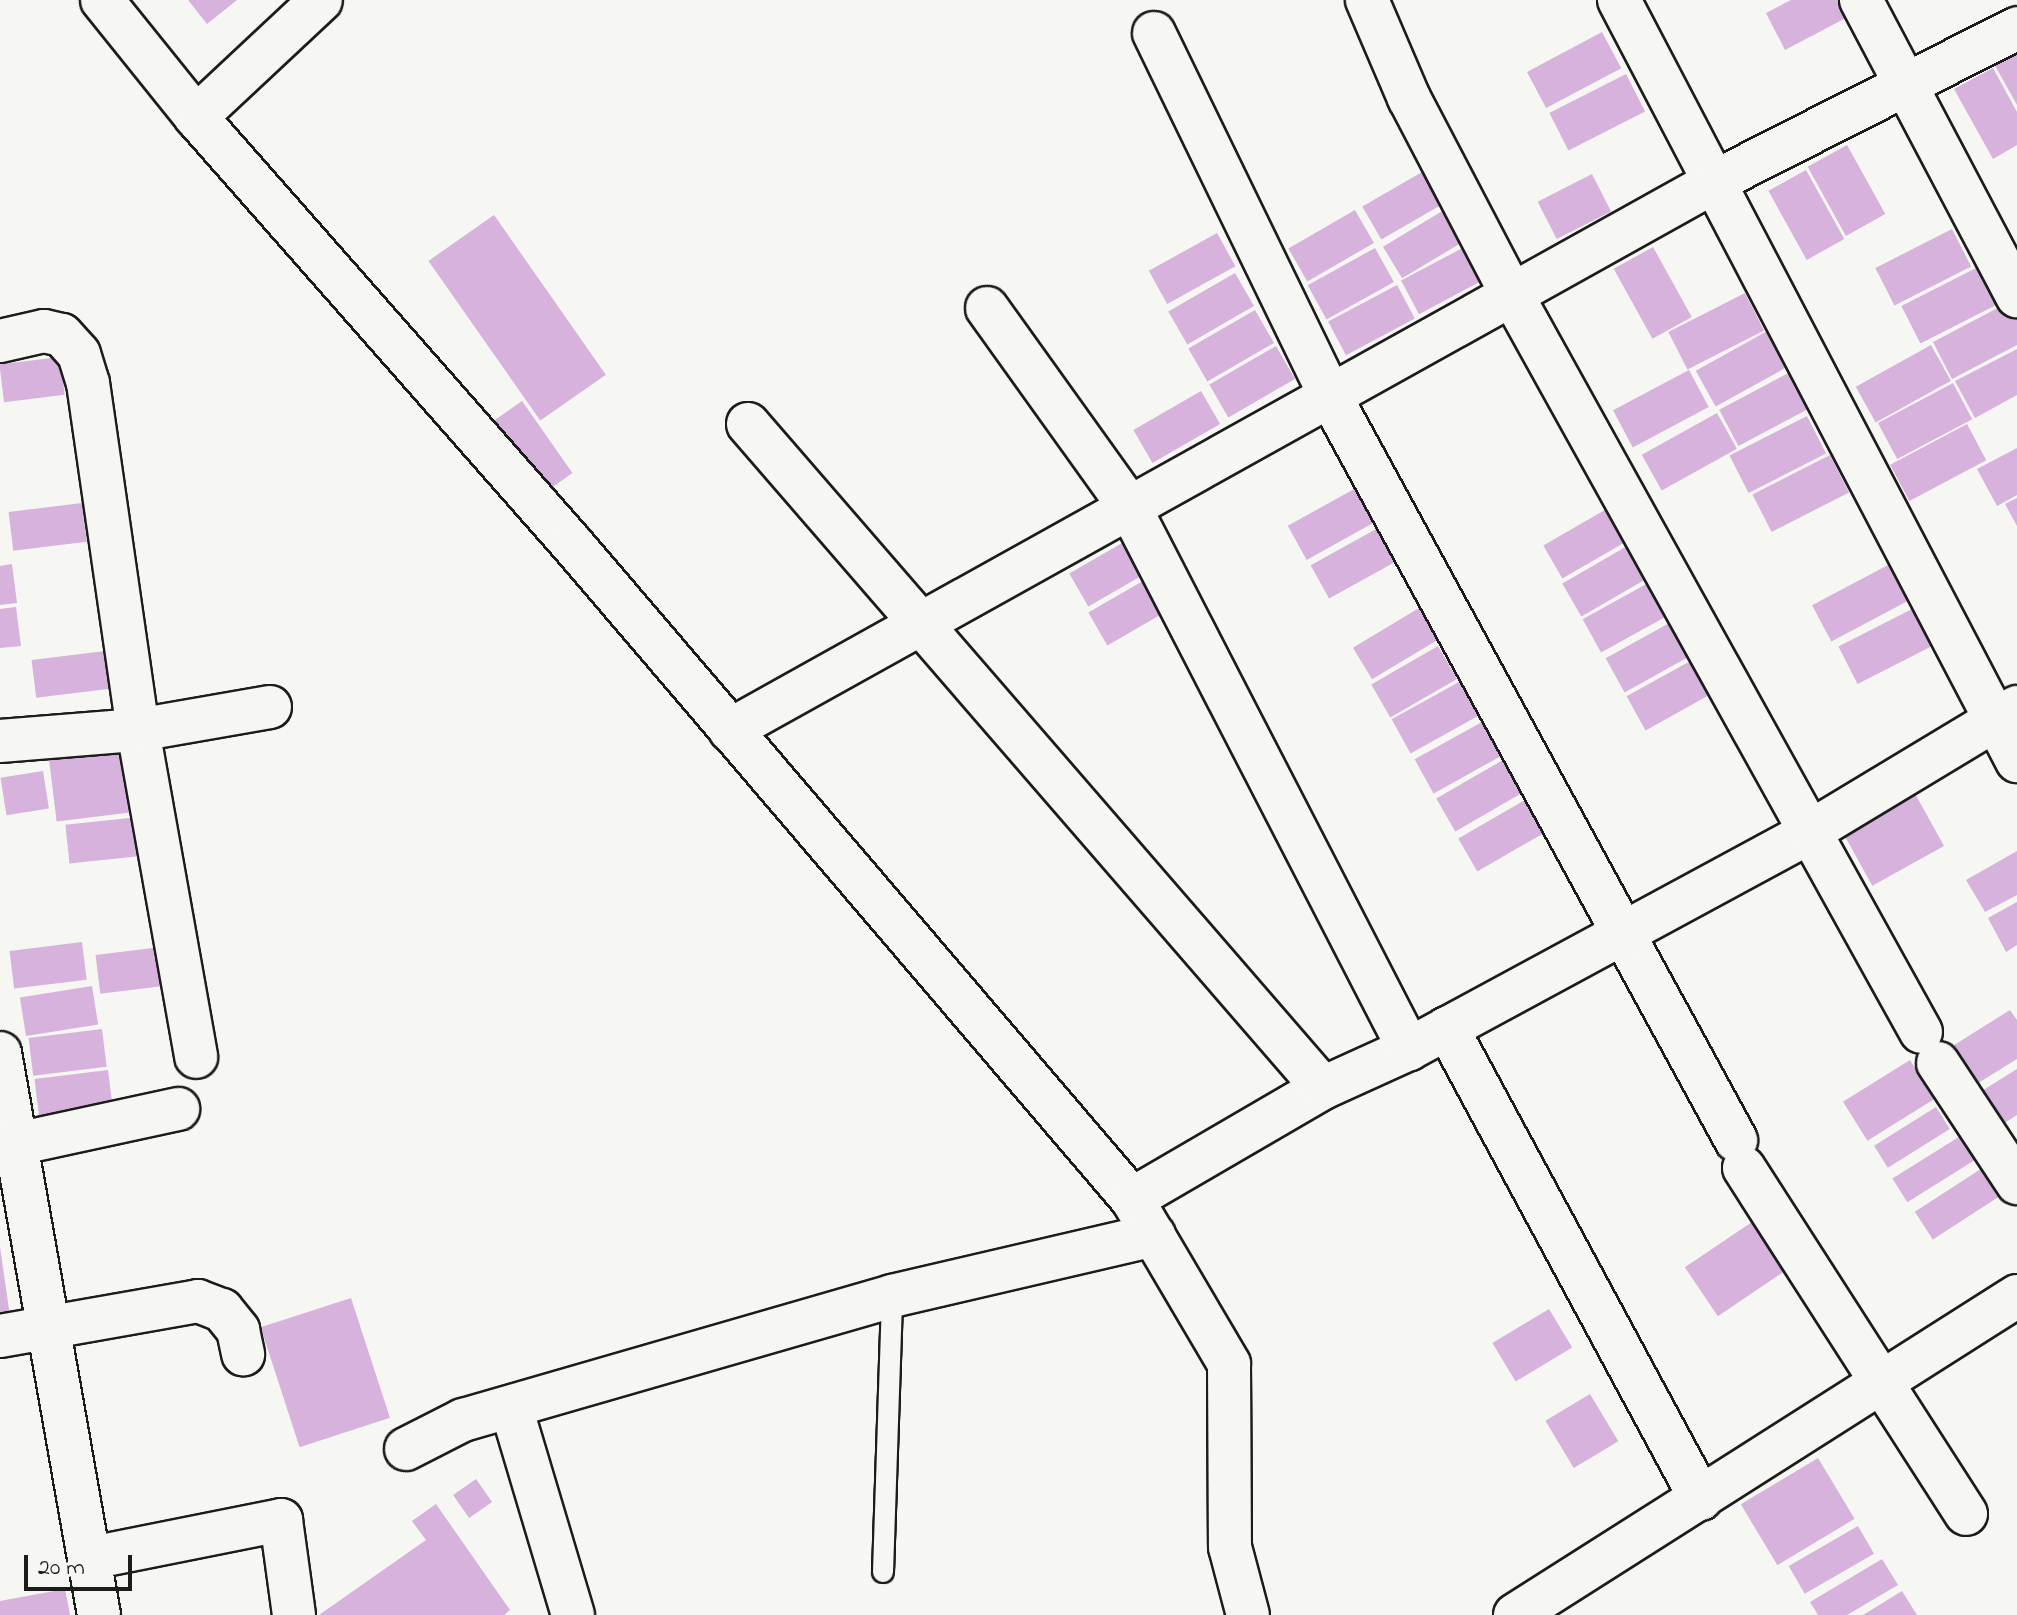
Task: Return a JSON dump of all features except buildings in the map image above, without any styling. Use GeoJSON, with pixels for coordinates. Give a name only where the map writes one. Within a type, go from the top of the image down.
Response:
{"type":"FeatureCollection","features":[{"type":"Feature","properties":{"kind":"street"},"geometry":{"type":"LineString","coordinates":[[102,0],[196,117],[730,730],[1132,1199],[1229,1364],[1230,1547],[1248,1615]]}},
{"type":"Feature","properties":{"kind":"street"},"geometry":{"type":"LineString","coordinates":[[196,117],[321,0]]}},
{"type":"Feature","properties":{"kind":"street"},"geometry":{"type":"LineString","coordinates":[[1367,0],[1409,98],[1511,293],[1808,833],[1930,1047],[2017,1183]]}},
{"type":"Feature","properties":{"kind":"street"},"geometry":{"type":"LineString","coordinates":[[1619,0],[1714,182],[2006,713],[2017,761]]}},
{"type":"Feature","properties":{"kind":"street"},"geometry":{"type":"LineString","coordinates":[[1861,0],[2017,296]]}},
{"type":"Feature","properties":{"kind":"street"},"geometry":{"type":"LineString","coordinates":[[730,730],[922,627],[1511,293],[1714,182],[2017,28]]}},
{"type":"Feature","properties":{"kind":"street"},"geometry":{"type":"LineString","coordinates":[[1154,33],[1330,396],[1627,933],[1740,1154],[1879,1385],[1966,1514]]}},
{"type":"Feature","properties":{"kind":"street"},"geometry":{"type":"LineString","coordinates":[[987,308],[1130,508],[1409,1049]]}},
{"type":"Feature","properties":{"kind":"street"},"geometry":{"type":"LineString","coordinates":[[0,341],[54,332],[79,354],[88,383],[138,730],[196,1057]]}},
{"type":"Feature","properties":{"kind":"street"},"geometry":{"type":"LineString","coordinates":[[748,424],[1323,1088]]}},
{"type":"Feature","properties":{"kind":"street"},"geometry":{"type":"LineString","coordinates":[[0,741],[138,730],[270,707]]}},
{"type":"Feature","properties":{"kind":"street"},"geometry":{"type":"LineString","coordinates":[[1132,1199],[1323,1088],[1409,1049],[1808,833],[2006,713]]}},
{"type":"Feature","properties":{"kind":"street"},"geometry":{"type":"LineString","coordinates":[[1447,1028],[1701,1499]]}},
{"type":"Feature","properties":{"kind":"street"},"geometry":{"type":"LineString","coordinates":[[0,1053],[99,1615]]}},
{"type":"Feature","properties":{"kind":"street"},"geometry":{"type":"LineString","coordinates":[[16,1144],[178,1109]]}},
{"type":"Feature","properties":{"kind":"street"},"geometry":{"type":"LineString","coordinates":[[406,1449],[463,1420],[892,1296],[1154,1235]]}},
{"type":"Feature","properties":{"kind":"street"},"geometry":{"type":"LineString","coordinates":[[1515,1615],[2017,1296]]}},
{"type":"Feature","properties":{"kind":"street"},"geometry":{"type":"LineString","coordinates":[[0,1336],[198,1301],[222,1310],[238,1330],[243,1354]]}},
{"type":"Feature","properties":{"kind":"street"},"geometry":{"type":"LineString","coordinates":[[511,1407],[573,1615]]}},
{"type":"Feature","properties":{"kind":"street"},"geometry":{"type":"LineString","coordinates":[[91,1558],[281,1520],[294,1615]]}},
{"type":"Feature","properties":{"kind":"lane"},"geometry":{"type":"LineString","coordinates":[[883,1572],[892,1296]]}}]}
